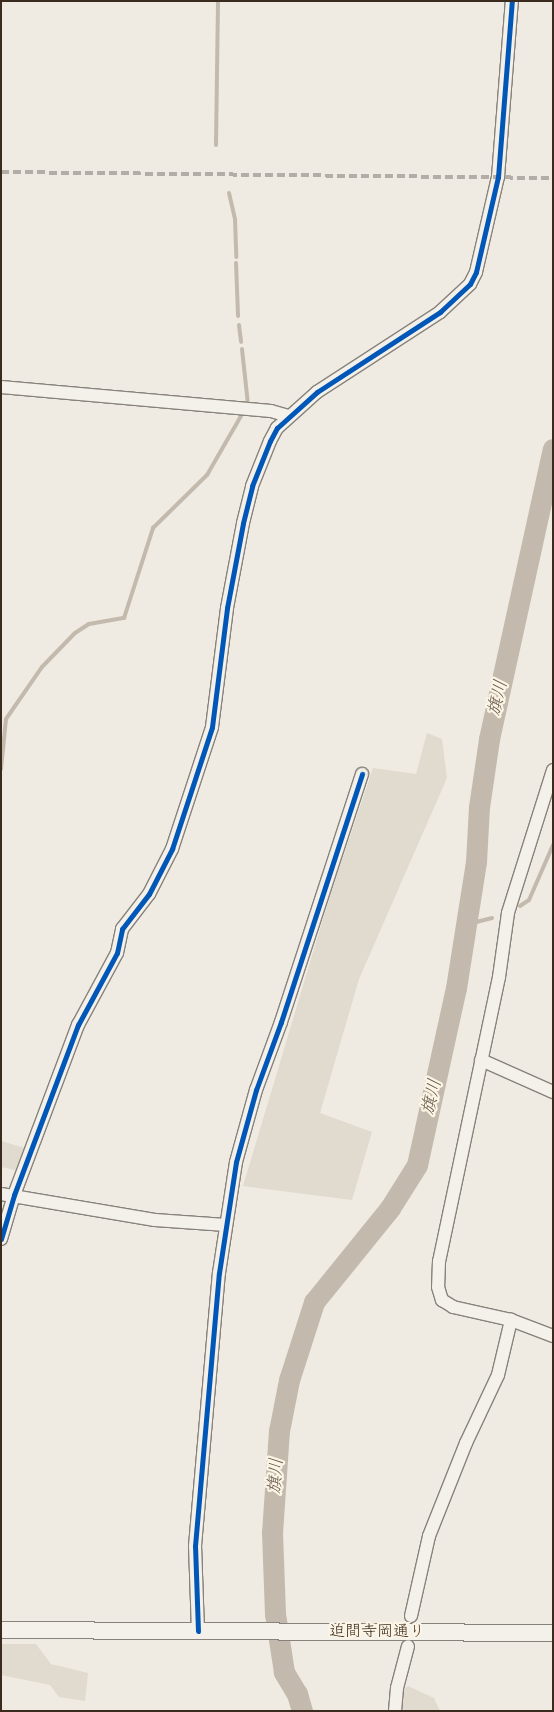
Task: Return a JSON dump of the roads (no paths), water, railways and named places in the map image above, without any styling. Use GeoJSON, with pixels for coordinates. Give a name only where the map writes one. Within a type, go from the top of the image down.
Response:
{"type":"FeatureCollection","features":[{"type":"Feature","properties":{"kind":"street"},"geometry":{"type":"LineString","coordinates":[[1,1239],[8,1195],[78,1025],[116,953],[122,929],[150,894],[172,849],[212,727],[227,608],[252,486],[270,441],[289,416],[317,392],[440,312],[470,284],[476,272],[498,177],[512,1]]}},
{"type":"Feature","properties":{"kind":"street"},"geometry":{"type":"LineString","coordinates":[[1,387],[271,411],[289,416]]}},
{"type":"Feature","properties":{"kind":"street"},"geometry":{"type":"LineString","coordinates":[[553,770],[508,913],[499,977],[439,1261],[438,1287],[442,1300],[453,1307],[511,1320],[553,1336]]}},
{"type":"Feature","properties":{"kind":"street"},"geometry":{"type":"LineString","coordinates":[[199,1631],[195,1546],[226,1225],[236,1162],[256,1090],[281,1022],[362,774]]}},
{"type":"Feature","properties":{"kind":"street"},"geometry":{"type":"LineString","coordinates":[[481,1060],[553,1092]]}},
{"type":"Feature","properties":{"kind":"street"},"geometry":{"type":"LineString","coordinates":[[8,1195],[155,1220],[226,1225]]}},
{"type":"Feature","properties":{"kind":"street"},"geometry":{"type":"LineString","coordinates":[[411,1616],[429,1536],[466,1442],[498,1375],[511,1320]]}},
{"type":"Feature","properties":{"kind":"street","name":"迫間寺岡通り"},"geometry":{"type":"LineString","coordinates":[[1,1630],[553,1633]]}},
{"type":"Feature","properties":{"kind":"street"},"geometry":{"type":"LineString","coordinates":[[395,1711],[396,1688],[408,1646]]}},
{"type":"Feature","properties":{"kind":"waterway"},"geometry":{"type":"LineString","coordinates":[[216,145],[218,1]]}},
{"type":"Feature","properties":{"kind":"waterway"},"geometry":{"type":"LineString","coordinates":[[229,193],[235,219],[236,257]]}},
{"type":"Feature","properties":{"kind":"waterway"},"geometry":{"type":"LineString","coordinates":[[236,263],[238,316]]}},
{"type":"Feature","properties":{"kind":"waterway"},"geometry":{"type":"LineString","coordinates":[[239,325],[241,342]]}},
{"type":"Feature","properties":{"kind":"waterway"},"geometry":{"type":"LineString","coordinates":[[242,349],[248,404]]}},
{"type":"Feature","properties":{"kind":"waterway"},"geometry":{"type":"LineString","coordinates":[[1,769],[6,719],[42,667],[75,633],[89,624],[124,618],[153,528],[207,475],[241,416]]}},
{"type":"Feature","properties":{"kind":"waterway","name":"旗川"},"geometry":{"type":"LineString","coordinates":[[302,1711],[297,1694],[284,1672],[275,1614],[272,1533],[279,1431],[289,1380],[314,1302],[390,1208],[417,1165],[456,988],[476,862],[479,807],[489,739],[553,449]]}},
{"type":"Feature","properties":{"kind":"waterway"},"geometry":{"type":"LineString","coordinates":[[520,906],[529,900],[553,845]]}},
{"type":"Feature","properties":{"kind":"waterway"},"geometry":{"type":"LineString","coordinates":[[464,925],[492,918]]}},
{"type":"Feature","properties":{"kind":"railway"},"geometry":{"type":"LineString","coordinates":[[1,172],[553,178]]}}]}
